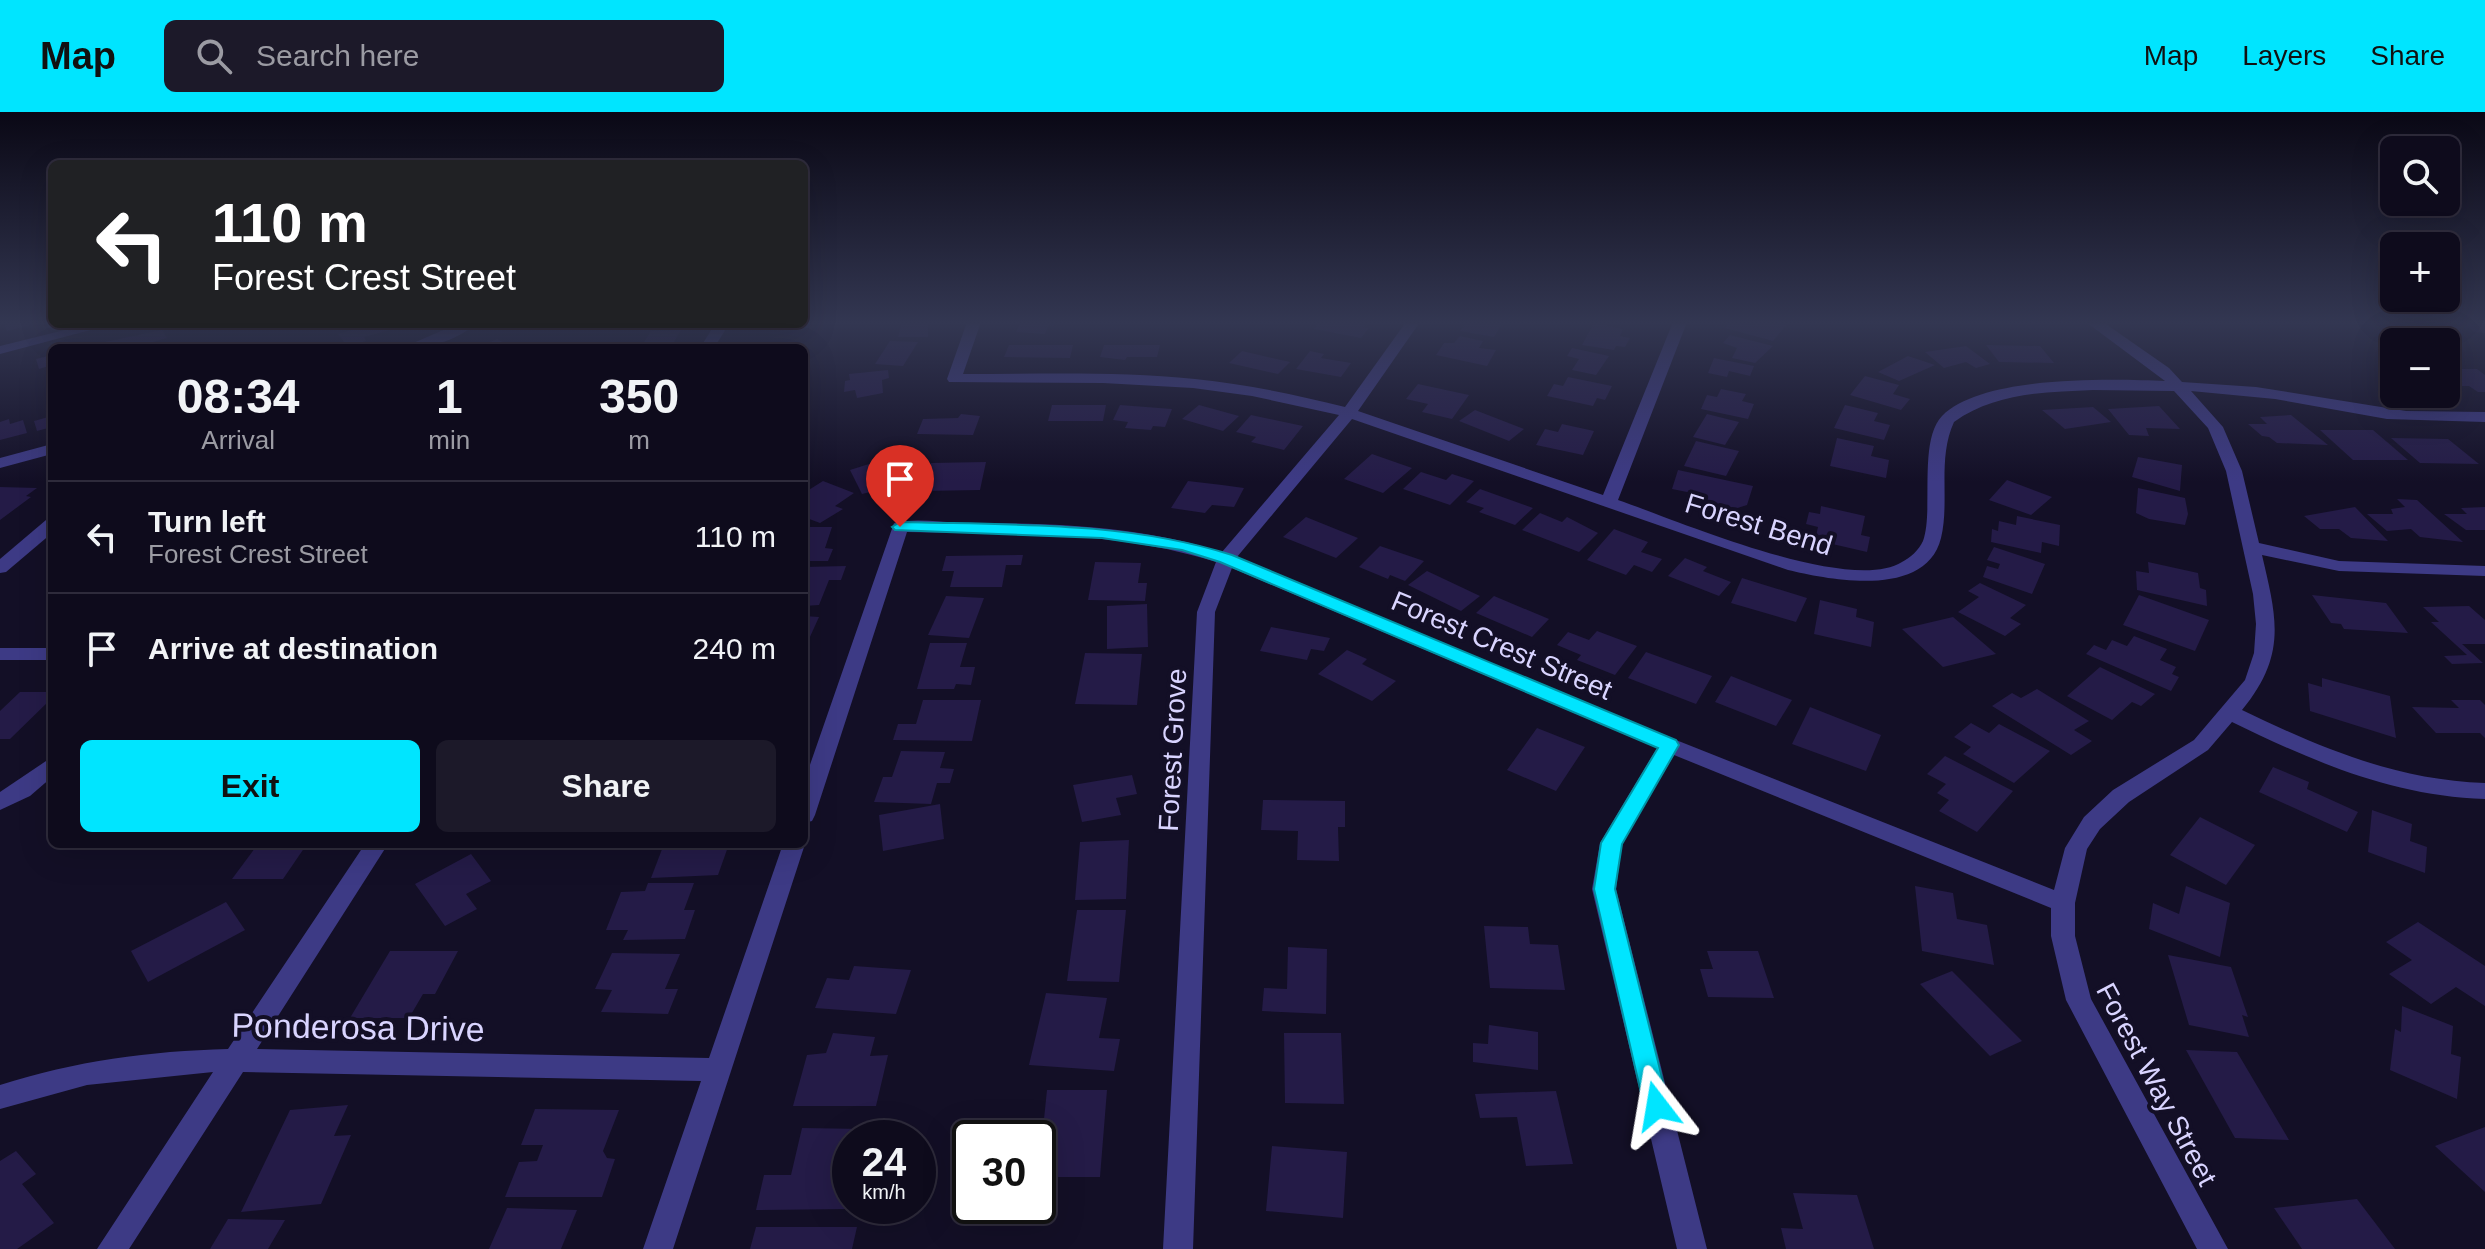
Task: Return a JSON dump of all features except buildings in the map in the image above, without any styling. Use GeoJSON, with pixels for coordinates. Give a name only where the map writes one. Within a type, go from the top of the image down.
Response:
{"type":"FeatureCollection","features":[{"type":"Feature","properties":{"kind":"street","name":"Forest Bend"},"geometry":{"type":"LineString","coordinates":[[955,375],[954,379],[1193,383],[1290,398],[1349,413],[1794,566],[1840,576],[1883,575],[1908,568],[1925,555],[1932,540],[1941,430],[1960,408],[1996,393],[2043,387],[2181,388],[2253,392],[2408,416],[2485,417]]}},
{"type":"Feature","properties":{"kind":"street","name":"Forest Grove"},"geometry":{"type":"LineString","coordinates":[[1178,1249],[1206,612],[1226,559],[1349,413],[1376,375]]}},
{"type":"Feature","properties":{"kind":"street"},"geometry":{"type":"LineString","coordinates":[[1608,503],[1659,375]]}},
{"type":"Feature","properties":{"kind":"street","name":"Forest Way Street"},"geometry":{"type":"LineString","coordinates":[[2166,375],[2215,427],[2234,471],[2266,624],[2264,653],[2254,682],[2201,745],[2121,796],[2092,823],[2076,848],[2063,903],[2063,936],[2079,1000],[2213,1249]]}},
{"type":"Feature","properties":{"kind":"street"},"geometry":{"type":"LineString","coordinates":[[0,463],[48,450]]}},
{"type":"Feature","properties":{"kind":"street"},"geometry":{"type":"LineString","coordinates":[[0,568],[48,527]]}},
{"type":"Feature","properties":{"kind":"street","name":"Forest Crest Street"},"geometry":{"type":"LineString","coordinates":[[808,803],[900,527],[1131,535],[1185,545],[1226,559],[1669,745],[2063,903]]}},
{"type":"Feature","properties":{"kind":"street"},"geometry":{"type":"LineString","coordinates":[[2251,547],[2339,566],[2485,571]]}},
{"type":"Feature","properties":{"kind":"street"},"geometry":{"type":"LineString","coordinates":[[0,654],[48,654]]}},
{"type":"Feature","properties":{"kind":"street"},"geometry":{"type":"LineString","coordinates":[[2229,712],[2325,757],[2376,775],[2432,788],[2485,791]]}},
{"type":"Feature","properties":{"kind":"street"},"geometry":{"type":"LineString","coordinates":[[1669,745],[1611,843],[1604,889],[1692,1249]]}},
{"type":"Feature","properties":{"kind":"street"},"geometry":{"type":"LineString","coordinates":[[0,802],[22,790],[48,768]]}},
{"type":"Feature","properties":{"kind":"street"},"geometry":{"type":"LineString","coordinates":[[112,1249],[374,848]]}},
{"type":"Feature","properties":{"kind":"street"},"geometry":{"type":"LineString","coordinates":[[658,1249],[793,848]]}},
{"type":"Feature","properties":{"kind":"street","name":"Ponderosa Drive"},"geometry":{"type":"LineString","coordinates":[[0,1097],[62,1079],[129,1065],[236,1060],[719,1070]]}},
{"type":"Feature","properties":{"kind":"route"},"geometry":{"type":"LineString","coordinates":[[900,527],[1102,533],[1185,545],[1226,559],[1669,745],[1611,843],[1604,889],[1657,1106]]}}]}
